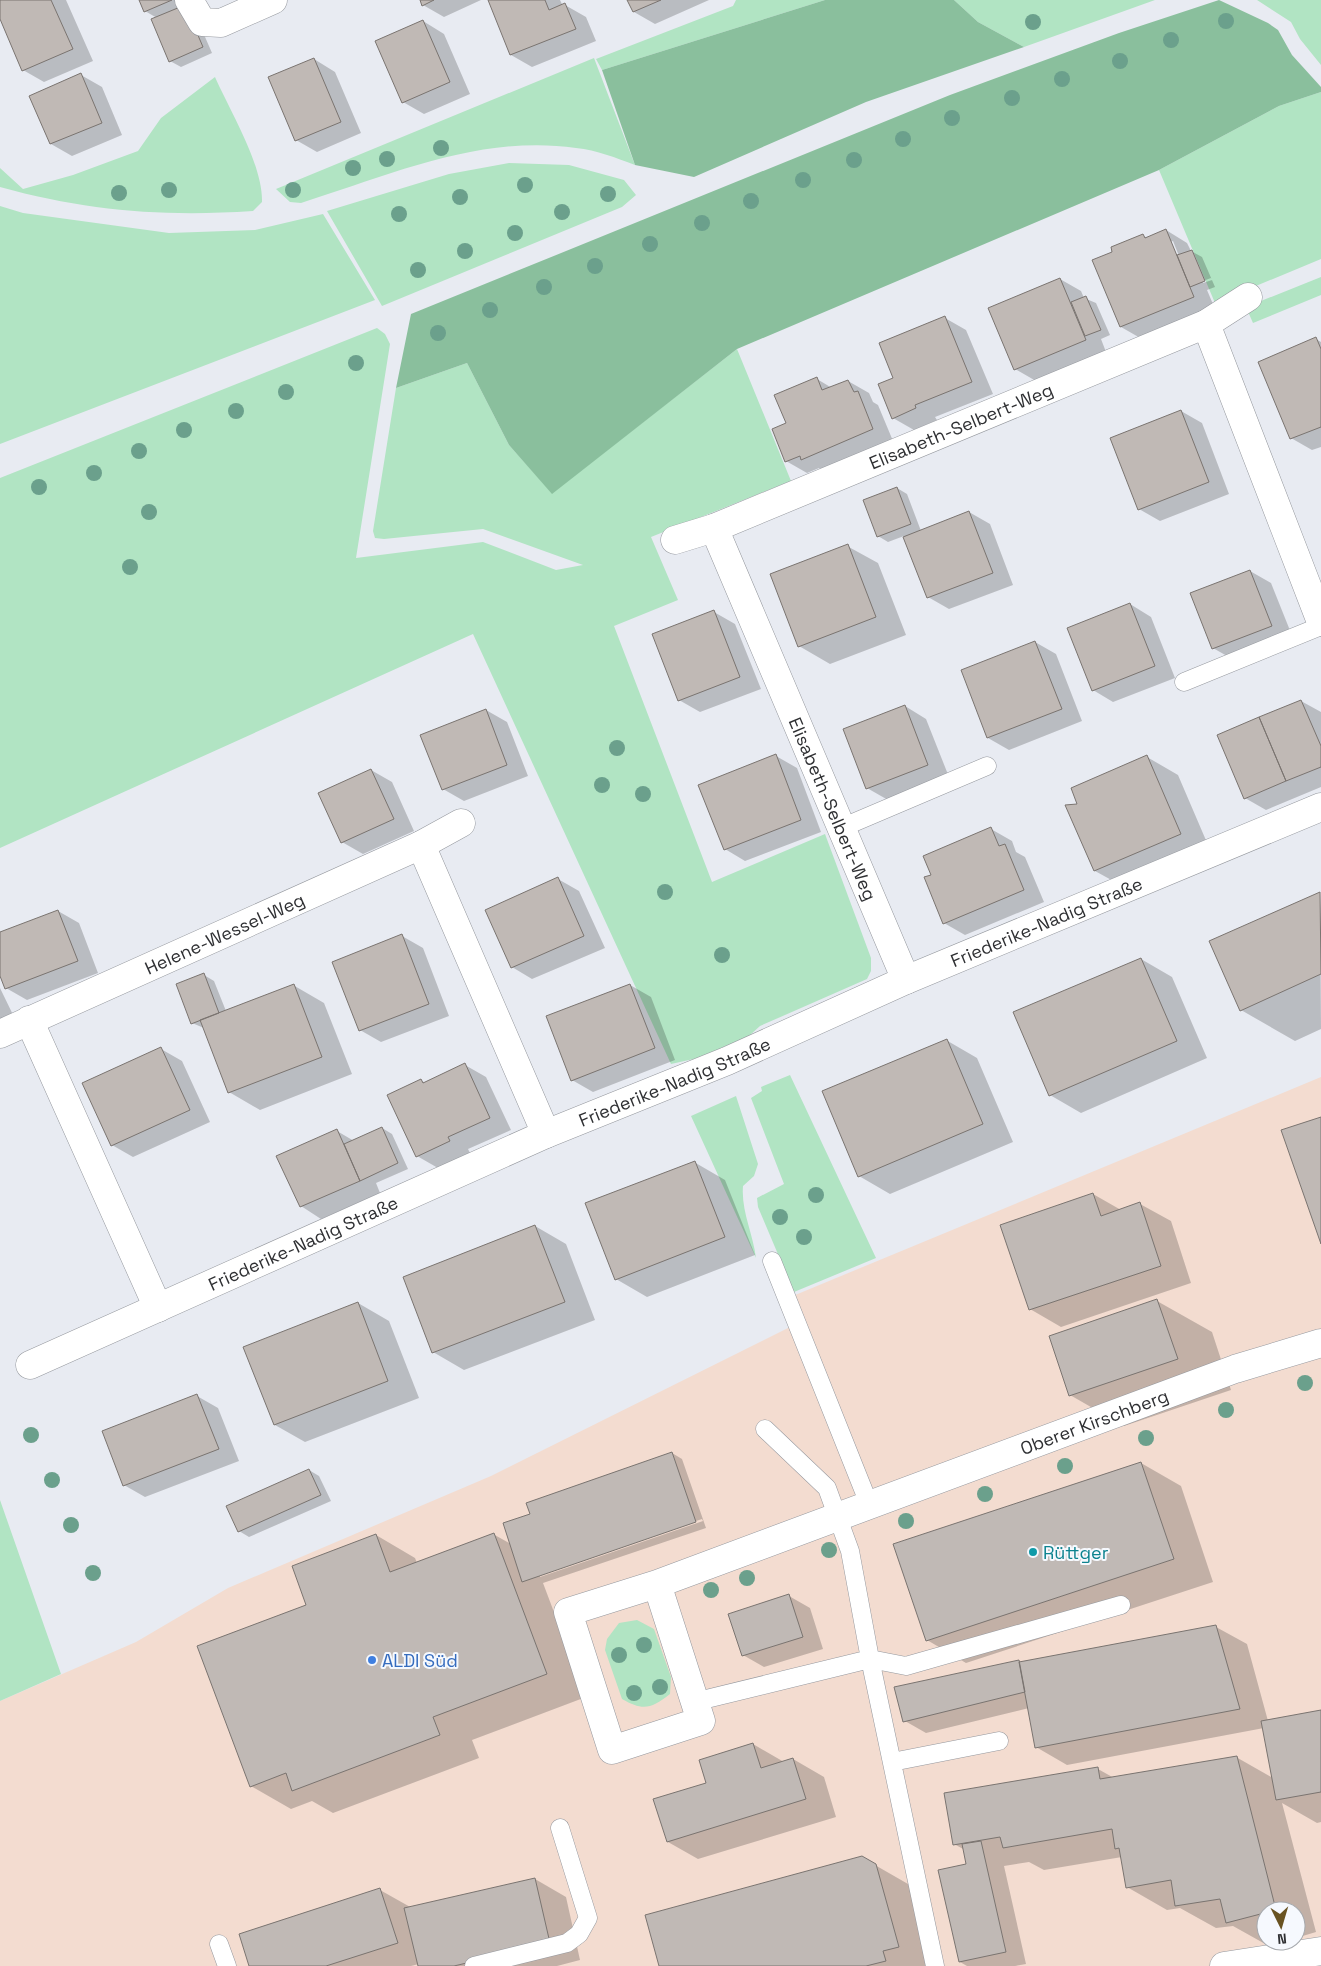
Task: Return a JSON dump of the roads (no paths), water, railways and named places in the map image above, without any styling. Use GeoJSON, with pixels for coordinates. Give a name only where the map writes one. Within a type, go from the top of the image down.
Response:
{"type":"FeatureCollection","features":[{"type":"Feature","properties":{"kind":"street"},"geometry":{"type":"LineString","coordinates":[[189,0],[202,22],[221,23],[262,2]]}},
{"type":"Feature","properties":{"kind":"street","name":"Elisabeth-Selbert-Weg"},"geometry":{"type":"LineString","coordinates":[[675,540],[714,528],[1206,324],[1248,297]]}},
{"type":"Feature","properties":{"kind":"street"},"geometry":{"type":"LineString","coordinates":[[1206,324],[1321,624]]}},
{"type":"Feature","properties":{"kind":"street","name":"Elisabeth-Selbert-Weg"},"geometry":{"type":"LineString","coordinates":[[714,528],[906,980]]}},
{"type":"Feature","properties":{"kind":"street","name":"Friederike-Nadig Straße"},"geometry":{"type":"LineString","coordinates":[[30,1364],[546,1134],[727,1061],[906,980],[1321,807]]}},
{"type":"Feature","properties":{"kind":"street","name":"Helene-Wessel-Weg"},"geometry":{"type":"LineString","coordinates":[[0,1034],[421,845],[461,823]]}},
{"type":"Feature","properties":{"kind":"street"},"geometry":{"type":"LineString","coordinates":[[421,845],[546,1134]]}},
{"type":"Feature","properties":{"kind":"street"},"geometry":{"type":"LineString","coordinates":[[29,1020],[158,1308]]}},
{"type":"Feature","properties":{"kind":"street","name":"Oberer Kirschberg"},"geometry":{"type":"LineString","coordinates":[[657,1584],[701,1721],[612,1750],[568,1612],[657,1584],[1235,1369],[1321,1343]]}},
{"type":"Feature","properties":{"kind":"street"},"geometry":{"type":"LineString","coordinates":[[1224,1966],[1321,1951]]}},
{"type":"Feature","properties":{"kind":"lane"},"geometry":{"type":"LineString","coordinates":[[1184,682],[1321,624]]}},
{"type":"Feature","properties":{"kind":"lane"},"geometry":{"type":"LineString","coordinates":[[841,828],[987,766]]}},
{"type":"Feature","properties":{"kind":"lane"},"geometry":{"type":"LineString","coordinates":[[772,1261],[869,1504]]}},
{"type":"Feature","properties":{"kind":"lane"},"geometry":{"type":"LineString","coordinates":[[765,1429],[827,1488],[850,1551],[870,1659],[936,1966]]}},
{"type":"Feature","properties":{"kind":"lane"},"geometry":{"type":"LineString","coordinates":[[694,1702],[870,1659],[906,1666],[1121,1604]]}},
{"type":"Feature","properties":{"kind":"lane"},"geometry":{"type":"LineString","coordinates":[[892,1762],[999,1741]]}},
{"type":"Feature","properties":{"kind":"lane"},"geometry":{"type":"LineString","coordinates":[[474,1966],[567,1944],[579,1934],[588,1918],[560,1828]]}},
{"type":"Feature","properties":{"kind":"lane"},"geometry":{"type":"LineString","coordinates":[[218,1944],[227,1966]]}},
{"type":"Feature","properties":{"kind":"place","name":"Rüttger"},"geometry":{"type":"Point","coordinates":[1033,1552]}},
{"type":"Feature","properties":{"kind":"place","name":"ALDI Süd"},"geometry":{"type":"Point","coordinates":[372,1660]}}]}
